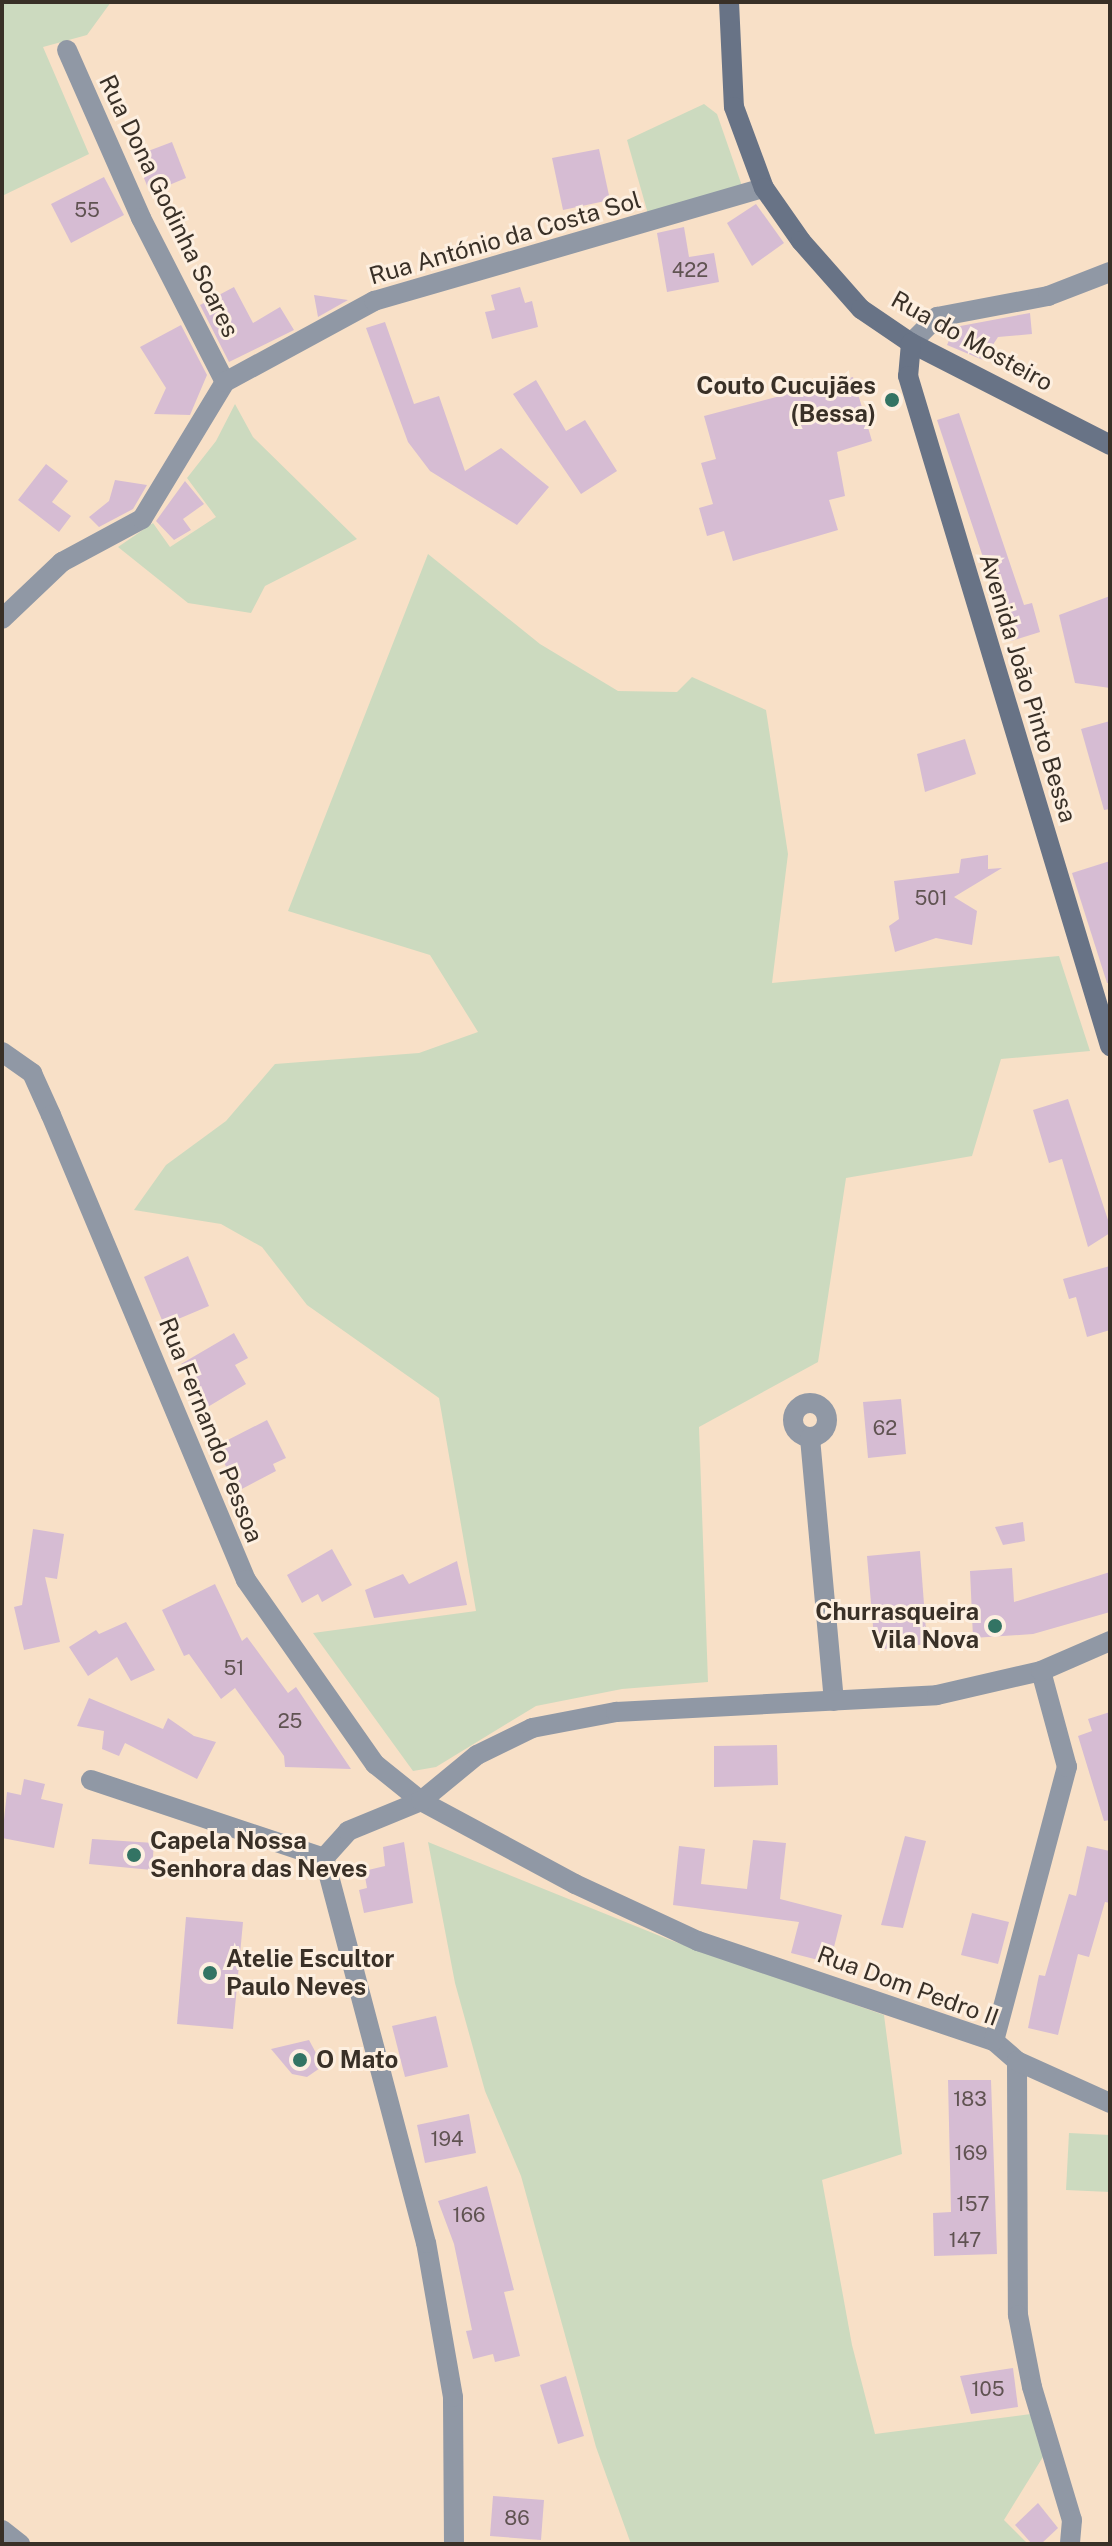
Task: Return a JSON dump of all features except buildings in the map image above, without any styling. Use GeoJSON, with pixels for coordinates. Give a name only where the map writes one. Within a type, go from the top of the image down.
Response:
{"type":"FeatureCollection","features":[{"type":"Feature","properties":{"kind":"main road","name":"Rua do Mosteiro"},"geometry":{"type":"LineString","coordinates":[[729,2],[734,107],[764,188],[801,241],[861,309],[911,343],[1110,445]]}},
{"type":"Feature","properties":{"kind":"main road","name":"Avenida João Pinto Bessa"},"geometry":{"type":"LineString","coordinates":[[911,343],[908,376],[1110,1046]]}},
{"type":"Feature","properties":{"kind":"street","name":"Rua Dona Godinha Soares"},"geometry":{"type":"LineString","coordinates":[[67,50],[141,218],[225,382]]}},
{"type":"Feature","properties":{"kind":"street","name":"Rua António da Costa Sol"},"geometry":{"type":"LineString","coordinates":[[225,382],[374,301],[764,188]]}},
{"type":"Feature","properties":{"kind":"street"},"geometry":{"type":"LineString","coordinates":[[911,343],[937,317],[1048,296],[1110,272]]}},
{"type":"Feature","properties":{"kind":"street"},"geometry":{"type":"LineString","coordinates":[[2,619],[62,562],[142,519],[225,382]]}},
{"type":"Feature","properties":{"kind":"street","name":"Rua Fernando Pessoa"},"geometry":{"type":"LineString","coordinates":[[2,1052],[32,1073],[246,1580],[375,1764],[421,1801]]}},
{"type":"Feature","properties":{"kind":"street"},"geometry":{"type":"LineString","coordinates":[[810,1438],[834,1701]]}},
{"type":"Feature","properties":{"kind":"street"},"geometry":{"type":"LineString","coordinates":[[324,1858],[348,1831],[421,1801],[477,1755],[532,1728],[616,1712],[937,1695],[1041,1671],[1110,1641]]}},
{"type":"Feature","properties":{"kind":"street"},"geometry":{"type":"LineString","coordinates":[[994,2041],[1067,1767],[1041,1671]]}},
{"type":"Feature","properties":{"kind":"street"},"geometry":{"type":"LineString","coordinates":[[91,1780],[324,1858]]}},
{"type":"Feature","properties":{"kind":"street","name":"Rua Dom Pedro II"},"geometry":{"type":"LineString","coordinates":[[421,1801],[575,1884],[698,1941],[994,2041],[1017,2061],[1110,2103]]}},
{"type":"Feature","properties":{"kind":"street"},"geometry":{"type":"LineString","coordinates":[[324,1858],[426,2243],[453,2397],[454,2544]]}},
{"type":"Feature","properties":{"kind":"street"},"geometry":{"type":"LineString","coordinates":[[1017,2061],[1018,2315],[1032,2387],[1072,2520],[1070,2544]]}},
{"type":"Feature","properties":{"kind":"street"},"geometry":{"type":"LineString","coordinates":[[2,2530],[20,2544]]}},
{"type":"Feature","properties":{"kind":"green space"},"geometry":{"type":"Polygon","coordinates":[[[2,2],[111,2],[87,35],[43,47],[89,154],[2,196],[2,2]]]}},
{"type":"Feature","properties":{"kind":"green space"},"geometry":{"type":"Polygon","coordinates":[[[704,104],[717,114],[742,186],[648,214],[627,140],[704,104]]]}},
{"type":"Feature","properties":{"kind":"green space"},"geometry":{"type":"Polygon","coordinates":[[[235,404],[253,437],[357,539],[265,586],[251,613],[188,603],[118,547],[153,523],[170,547],[216,517],[187,478],[216,441],[235,404]]]}},
{"type":"Feature","properties":{"kind":"green space"},"geometry":{"type":"Polygon","coordinates":[[[428,554],[540,644],[618,691],[677,692],[692,677],[766,710],[788,854],[772,983],[1059,956],[1090,1051],[1001,1059],[972,1156],[846,1178],[818,1362],[699,1427],[708,1682],[622,1689],[536,1706],[436,1767],[413,1771],[313,1633],[476,1611],[439,1398],[307,1305],[262,1247],[221,1224],[134,1210],[166,1165],[226,1121],[275,1064],[419,1053],[478,1032],[430,955],[288,911],[428,554]]]}},
{"type":"Feature","properties":{"kind":"green space"},"geometry":{"type":"Polygon","coordinates":[[[428,1842],[670,1940],[884,2015],[902,2154],[822,2180],[852,2345],[875,2434],[1031,2414],[1046,2452],[1004,2520],[1028,2544],[631,2544],[596,2447],[521,2176],[485,2091],[455,1983],[428,1842]]]}},
{"type":"Feature","properties":{"kind":"green space"},"geometry":{"type":"Polygon","coordinates":[[[1069,2133],[1110,2135],[1110,2192],[1066,2190],[1069,2133]]]}},
{"type":"Feature","properties":{"kind":"place","name":"Couto Cucujães (Bessa)"},"geometry":{"type":"Point","coordinates":[892,400]}},
{"type":"Feature","properties":{"kind":"place","name":"Churrasqueira Vila Nova"},"geometry":{"type":"Point","coordinates":[995,1626]}},
{"type":"Feature","properties":{"kind":"place","name":"Capela Nossa Senhora das Neves"},"geometry":{"type":"Point","coordinates":[134,1855]}},
{"type":"Feature","properties":{"kind":"place","name":"Atelie Escultor Paulo Neves"},"geometry":{"type":"Point","coordinates":[210,1973]}},
{"type":"Feature","properties":{"kind":"place","name":"O Mato"},"geometry":{"type":"Point","coordinates":[300,2060]}}]}
